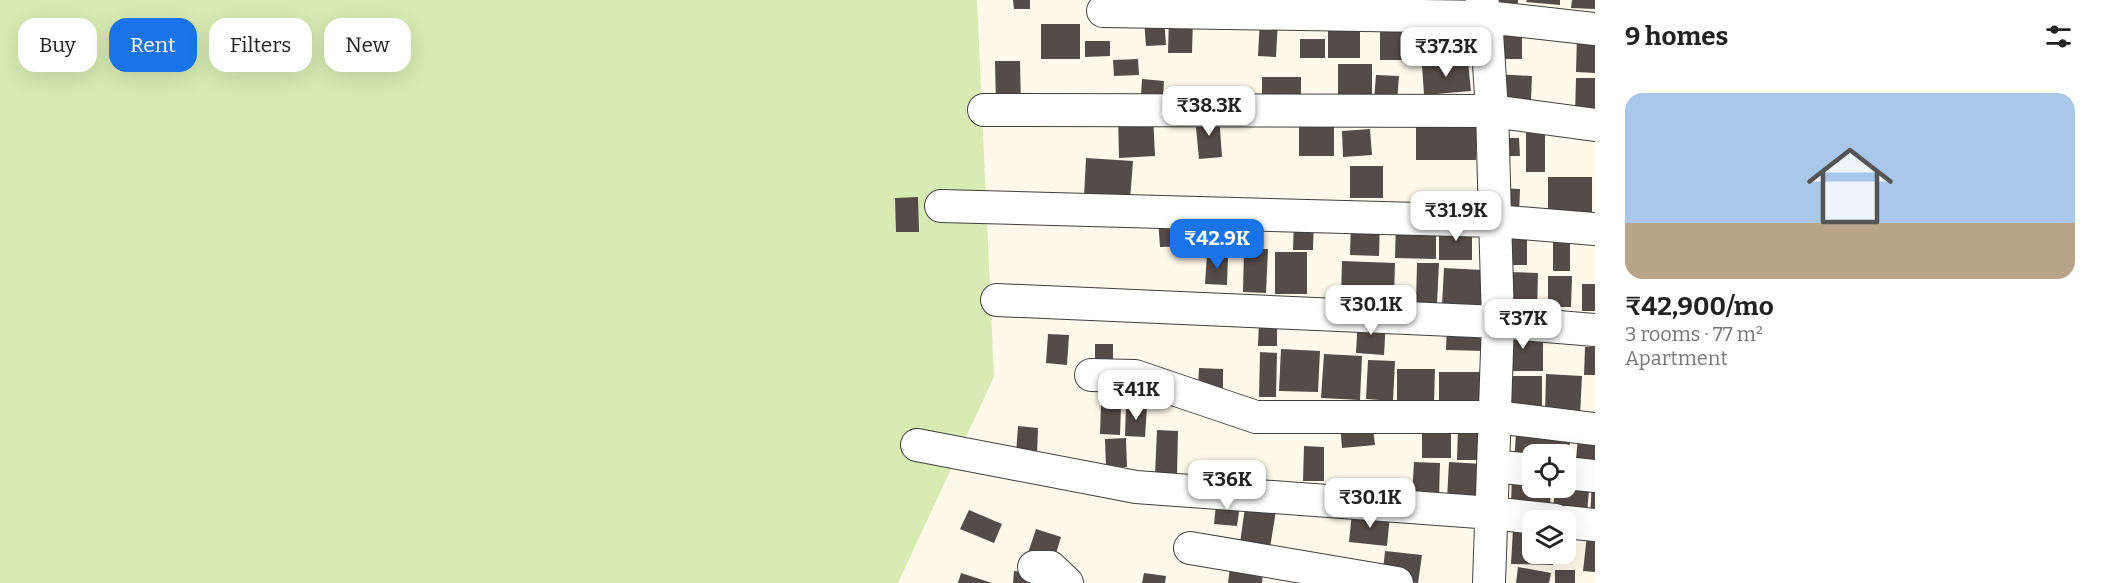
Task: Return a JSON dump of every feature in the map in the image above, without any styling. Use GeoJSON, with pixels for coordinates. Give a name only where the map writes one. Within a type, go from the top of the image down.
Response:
{"type":"FeatureCollection","features":[{"type":"Feature","properties":{"kind":"street"},"geometry":{"type":"LineString","coordinates":[[1102,11],[1484,8],[1595,29]]}},
{"type":"Feature","properties":{"kind":"street"},"geometry":{"type":"LineString","coordinates":[[1484,8],[1492,111],[1498,322],[1489,583]]}},
{"type":"Feature","properties":{"kind":"street"},"geometry":{"type":"LineString","coordinates":[[984,110],[1492,111],[1595,124]]}},
{"type":"Feature","properties":{"kind":"street"},"geometry":{"type":"LineString","coordinates":[[941,206],[1495,221],[1595,229]]}},
{"type":"Feature","properties":{"kind":"street"},"geometry":{"type":"LineString","coordinates":[[997,300],[1498,322],[1595,330]]}},
{"type":"Feature","properties":{"kind":"street"},"geometry":{"type":"LineString","coordinates":[[1091,375],[1135,375],[1256,417],[1495,417],[1595,429]]}},
{"type":"Feature","properties":{"kind":"street"},"geometry":{"type":"LineString","coordinates":[[917,445],[1136,487],[1522,516]]}},
{"type":"Feature","properties":{"kind":"street"},"geometry":{"type":"LineString","coordinates":[[1493,466],[1522,469]]}},
{"type":"Feature","properties":{"kind":"street"},"geometry":{"type":"LineString","coordinates":[[1576,474],[1595,476]]}},
{"type":"Feature","properties":{"kind":"street"},"geometry":{"type":"LineString","coordinates":[[1576,523],[1595,525]]}},
{"type":"Feature","properties":{"kind":"street"},"geometry":{"type":"LineString","coordinates":[[1190,548],[1397,583]]}},
{"type":"Feature","properties":{"kind":"street"},"geometry":{"type":"LineString","coordinates":[[1034,567],[1050,567],[1067,583]]}},
{"type":"Feature","properties":{"kind":"green space"},"geometry":{"type":"Polygon","coordinates":[[[0,0],[977,0],[994,377],[898,583],[0,583],[0,0]]]}},
{"type":"Feature","properties":{"kind":"building"},"geometry":{"type":"Polygon","coordinates":[[[1013,0],[1030,0],[1030,9],[1014,9],[1013,0]]]}},
{"type":"Feature","properties":{"kind":"building"},"geometry":{"type":"Polygon","coordinates":[[[1486,0],[1518,0],[1518,3],[1486,3],[1486,0]]]}},
{"type":"Feature","properties":{"kind":"building"},"geometry":{"type":"Polygon","coordinates":[[[1527,0],[1560,0],[1560,5],[1526,2],[1527,0]]]}},
{"type":"Feature","properties":{"kind":"building"},"geometry":{"type":"Polygon","coordinates":[[[1572,0],[1595,0],[1595,9],[1571,8],[1572,0]]]}},
{"type":"Feature","properties":{"kind":"building"},"geometry":{"type":"Polygon","coordinates":[[[1169,17],[1193,17],[1192,53],[1168,53],[1169,17]]]}},
{"type":"Feature","properties":{"kind":"building"},"geometry":{"type":"Polygon","coordinates":[[[1328,17],[1360,18],[1360,58],[1328,58],[1328,17]]]}},
{"type":"Feature","properties":{"kind":"building"},"geometry":{"type":"Polygon","coordinates":[[[1164,18],[1166,45],[1146,46],[1144,19],[1164,18]]]}},
{"type":"Feature","properties":{"kind":"building"},"geometry":{"type":"Polygon","coordinates":[[[1260,18],[1278,19],[1276,57],[1258,56],[1260,18]]]}},
{"type":"Feature","properties":{"kind":"building"},"geometry":{"type":"Polygon","coordinates":[[[1041,24],[1080,24],[1080,59],[1041,59],[1041,24]]]}},
{"type":"Feature","properties":{"kind":"building"},"geometry":{"type":"Polygon","coordinates":[[[1380,27],[1418,27],[1418,60],[1380,60],[1380,27]]]}},
{"type":"Feature","properties":{"kind":"building"},"geometry":{"type":"Polygon","coordinates":[[[1489,30],[1522,30],[1522,59],[1488,59],[1489,30]]]}},
{"type":"Feature","properties":{"kind":"building"},"geometry":{"type":"Polygon","coordinates":[[[1577,35],[1595,35],[1595,73],[1576,72],[1577,35]]]}},
{"type":"Feature","properties":{"kind":"building"},"geometry":{"type":"Polygon","coordinates":[[[1300,39],[1325,39],[1325,58],[1300,58],[1300,39]]]}},
{"type":"Feature","properties":{"kind":"building"},"geometry":{"type":"Polygon","coordinates":[[[1085,41],[1110,41],[1110,56],[1085,57],[1085,41]]]}},
{"type":"Feature","properties":{"kind":"building"},"geometry":{"type":"Polygon","coordinates":[[[1138,59],[1139,75],[1114,76],[1113,60],[1138,59]]]}},
{"type":"Feature","properties":{"kind":"building"},"geometry":{"type":"Polygon","coordinates":[[[995,61],[1020,61],[1021,107],[996,107],[995,61]]]}},
{"type":"Feature","properties":{"kind":"building"},"geometry":{"type":"Polygon","coordinates":[[[1468,62],[1471,91],[1424,95],[1422,65],[1468,62]]]}},
{"type":"Feature","properties":{"kind":"building"},"geometry":{"type":"Polygon","coordinates":[[[1338,64],[1372,64],[1372,103],[1338,103],[1338,64]]]}},
{"type":"Feature","properties":{"kind":"building"},"geometry":{"type":"Polygon","coordinates":[[[1493,74],[1532,76],[1531,100],[1492,97],[1493,74]]]}},
{"type":"Feature","properties":{"kind":"building"},"geometry":{"type":"Polygon","coordinates":[[[1376,75],[1399,76],[1397,102],[1374,100],[1376,75]]]}},
{"type":"Feature","properties":{"kind":"building"},"geometry":{"type":"Polygon","coordinates":[[[1262,77],[1301,77],[1301,101],[1262,101],[1262,77]]]}},
{"type":"Feature","properties":{"kind":"building"},"geometry":{"type":"Polygon","coordinates":[[[1576,78],[1595,78],[1595,116],[1575,115],[1576,78]]]}},
{"type":"Feature","properties":{"kind":"building"},"geometry":{"type":"Polygon","coordinates":[[[1142,79],[1164,81],[1163,97],[1141,96],[1142,79]]]}},
{"type":"Feature","properties":{"kind":"building"},"geometry":{"type":"Polygon","coordinates":[[[1153,114],[1155,156],[1119,158],[1118,115],[1153,114]]]}},
{"type":"Feature","properties":{"kind":"building"},"geometry":{"type":"Polygon","coordinates":[[[1219,115],[1222,157],[1199,159],[1195,117],[1219,115]]]}},
{"type":"Feature","properties":{"kind":"building"},"geometry":{"type":"Polygon","coordinates":[[[1299,123],[1334,123],[1334,156],[1299,156],[1299,123]]]}},
{"type":"Feature","properties":{"kind":"building"},"geometry":{"type":"Polygon","coordinates":[[[1416,123],[1476,123],[1476,160],[1416,160],[1416,123]]]}},
{"type":"Feature","properties":{"kind":"building"},"geometry":{"type":"Polygon","coordinates":[[[1370,129],[1372,155],[1343,157],[1342,131],[1370,129]]]}},
{"type":"Feature","properties":{"kind":"building"},"geometry":{"type":"Polygon","coordinates":[[[1526,133],[1545,133],[1545,172],[1526,172],[1526,133]]]}},
{"type":"Feature","properties":{"kind":"building"},"geometry":{"type":"Polygon","coordinates":[[[1496,138],[1519,138],[1520,156],[1496,156],[1496,138]]]}},
{"type":"Feature","properties":{"kind":"building"},"geometry":{"type":"Polygon","coordinates":[[[1086,158],[1133,161],[1130,200],[1084,197],[1086,158]]]}},
{"type":"Feature","properties":{"kind":"building"},"geometry":{"type":"Polygon","coordinates":[[[1350,166],[1383,166],[1383,198],[1350,198],[1350,166]]]}},
{"type":"Feature","properties":{"kind":"building"},"geometry":{"type":"Polygon","coordinates":[[[1548,177],[1592,177],[1592,222],[1548,223],[1548,177]]]}},
{"type":"Feature","properties":{"kind":"building"},"geometry":{"type":"Polygon","coordinates":[[[1497,188],[1520,189],[1519,214],[1496,213],[1497,188]]]}},
{"type":"Feature","properties":{"kind":"building"},"geometry":{"type":"Polygon","coordinates":[[[918,197],[919,232],[896,232],[895,198],[918,197]]]}},
{"type":"Feature","properties":{"kind":"building"},"geometry":{"type":"Polygon","coordinates":[[[1193,216],[1194,246],[1160,247],[1158,218],[1193,216]]]}},
{"type":"Feature","properties":{"kind":"building"},"geometry":{"type":"Polygon","coordinates":[[[1294,218],[1314,218],[1313,250],[1293,250],[1294,218]]]}},
{"type":"Feature","properties":{"kind":"building"},"geometry":{"type":"Polygon","coordinates":[[[1351,220],[1380,221],[1379,256],[1350,255],[1351,220]]]}},
{"type":"Feature","properties":{"kind":"building"},"geometry":{"type":"Polygon","coordinates":[[[1396,221],[1436,221],[1436,259],[1395,258],[1396,221]]]}},
{"type":"Feature","properties":{"kind":"building"},"geometry":{"type":"Polygon","coordinates":[[[1472,223],[1472,260],[1439,260],[1439,224],[1472,223]]]}},
{"type":"Feature","properties":{"kind":"building"},"geometry":{"type":"Polygon","coordinates":[[[1499,225],[1527,226],[1527,265],[1499,265],[1499,225]]]}},
{"type":"Feature","properties":{"kind":"building"},"geometry":{"type":"Polygon","coordinates":[[[1553,232],[1570,232],[1570,271],[1553,271],[1553,232]]]}},
{"type":"Feature","properties":{"kind":"building"},"geometry":{"type":"Polygon","coordinates":[[[1244,249],[1268,249],[1266,293],[1243,292],[1244,249]]]}},
{"type":"Feature","properties":{"kind":"building"},"geometry":{"type":"Polygon","coordinates":[[[1275,252],[1307,252],[1307,294],[1275,294],[1275,252]]]}},
{"type":"Feature","properties":{"kind":"building"},"geometry":{"type":"Polygon","coordinates":[[[1207,254],[1228,255],[1227,285],[1205,284],[1207,254]]]}},
{"type":"Feature","properties":{"kind":"building"},"geometry":{"type":"Polygon","coordinates":[[[1342,261],[1395,263],[1394,299],[1341,297],[1342,261]]]}},
{"type":"Feature","properties":{"kind":"building"},"geometry":{"type":"Polygon","coordinates":[[[1417,263],[1439,263],[1437,304],[1416,303],[1417,263]]]}},
{"type":"Feature","properties":{"kind":"building"},"geometry":{"type":"Polygon","coordinates":[[[1444,268],[1482,270],[1481,307],[1442,305],[1444,268]]]}},
{"type":"Feature","properties":{"kind":"building"},"geometry":{"type":"Polygon","coordinates":[[[1507,272],[1538,273],[1537,314],[1505,313],[1507,272]]]}},
{"type":"Feature","properties":{"kind":"building"},"geometry":{"type":"Polygon","coordinates":[[[1548,276],[1572,276],[1571,307],[1548,307],[1548,276]]]}},
{"type":"Feature","properties":{"kind":"building"},"geometry":{"type":"Polygon","coordinates":[[[1582,284],[1595,284],[1595,311],[1582,311],[1582,284]]]}},
{"type":"Feature","properties":{"kind":"building"},"geometry":{"type":"Polygon","coordinates":[[[1358,318],[1386,319],[1384,355],[1356,353],[1358,318]]]}},
{"type":"Feature","properties":{"kind":"building"},"geometry":{"type":"Polygon","coordinates":[[[1259,321],[1277,321],[1277,346],[1258,346],[1259,321]]]}},
{"type":"Feature","properties":{"kind":"building"},"geometry":{"type":"Polygon","coordinates":[[[1447,321],[1486,323],[1485,351],[1446,350],[1447,321]]]}},
{"type":"Feature","properties":{"kind":"building"},"geometry":{"type":"Polygon","coordinates":[[[1504,329],[1543,329],[1543,371],[1503,371],[1504,329]]]}},
{"type":"Feature","properties":{"kind":"building"},"geometry":{"type":"Polygon","coordinates":[[[1048,334],[1069,335],[1067,365],[1046,363],[1048,334]]]}},
{"type":"Feature","properties":{"kind":"building"},"geometry":{"type":"Polygon","coordinates":[[[1095,344],[1113,344],[1113,372],[1095,372],[1095,344]]]}},
{"type":"Feature","properties":{"kind":"building"},"geometry":{"type":"Polygon","coordinates":[[[1585,347],[1595,347],[1595,375],[1584,375],[1585,347]]]}},
{"type":"Feature","properties":{"kind":"building"},"geometry":{"type":"Polygon","coordinates":[[[1281,349],[1320,351],[1318,392],[1279,391],[1281,349]]]}},
{"type":"Feature","properties":{"kind":"building"},"geometry":{"type":"Polygon","coordinates":[[[1260,352],[1277,353],[1276,397],[1259,397],[1260,352]]]}},
{"type":"Feature","properties":{"kind":"building"},"geometry":{"type":"Polygon","coordinates":[[[1324,354],[1362,356],[1360,400],[1321,398],[1324,354]]]}},
{"type":"Feature","properties":{"kind":"building"},"geometry":{"type":"Polygon","coordinates":[[[1368,360],[1395,361],[1393,401],[1366,399],[1368,360]]]}},
{"type":"Feature","properties":{"kind":"building"},"geometry":{"type":"Polygon","coordinates":[[[1199,368],[1223,369],[1223,389],[1198,388],[1199,368]]]}},
{"type":"Feature","properties":{"kind":"building"},"geometry":{"type":"Polygon","coordinates":[[[1397,369],[1435,369],[1434,403],[1397,403],[1397,369]]]}},
{"type":"Feature","properties":{"kind":"building"},"geometry":{"type":"Polygon","coordinates":[[[1439,372],[1488,372],[1488,403],[1439,403],[1439,372]]]}},
{"type":"Feature","properties":{"kind":"building"},"geometry":{"type":"Polygon","coordinates":[[[1546,374],[1582,376],[1580,416],[1545,415],[1546,374]]]}},
{"type":"Feature","properties":{"kind":"building"},"geometry":{"type":"Polygon","coordinates":[[[1508,376],[1542,376],[1542,410],[1508,410],[1508,376]]]}},
{"type":"Feature","properties":{"kind":"building"},"geometry":{"type":"Polygon","coordinates":[[[1101,404],[1121,405],[1120,435],[1100,434],[1101,404]]]}},
{"type":"Feature","properties":{"kind":"building"},"geometry":{"type":"Polygon","coordinates":[[[1126,405],[1147,406],[1145,437],[1125,436],[1126,405]]]}},
{"type":"Feature","properties":{"kind":"building"},"geometry":{"type":"Polygon","coordinates":[[[1372,421],[1375,445],[1342,448],[1340,424],[1372,421]]]}},
{"type":"Feature","properties":{"kind":"building"},"geometry":{"type":"Polygon","coordinates":[[[1422,424],[1451,425],[1451,458],[1422,458],[1422,424]]]}},
{"type":"Feature","properties":{"kind":"building"},"geometry":{"type":"Polygon","coordinates":[[[1018,426],[1038,428],[1037,455],[1016,454],[1018,426]]]}},
{"type":"Feature","properties":{"kind":"building"},"geometry":{"type":"Polygon","coordinates":[[[1458,426],[1488,426],[1487,460],[1457,460],[1458,426]]]}},
{"type":"Feature","properties":{"kind":"building"},"geometry":{"type":"Polygon","coordinates":[[[1157,430],[1178,431],[1177,476],[1155,475],[1157,430]]]}},
{"type":"Feature","properties":{"kind":"building"},"geometry":{"type":"Polygon","coordinates":[[[1516,432],[1570,433],[1570,444],[1522,444],[1522,461],[1514,466],[1516,432]]]}},
{"type":"Feature","properties":{"kind":"building"},"geometry":{"type":"Polygon","coordinates":[[[1126,438],[1127,467],[1106,468],[1105,439],[1126,438]]]}},
{"type":"Feature","properties":{"kind":"building"},"geometry":{"type":"Polygon","coordinates":[[[1578,438],[1595,439],[1595,472],[1576,470],[1578,438]]]}},
{"type":"Feature","properties":{"kind":"building"},"geometry":{"type":"Polygon","coordinates":[[[1304,446],[1324,447],[1324,481],[1303,481],[1304,446]]]}},
{"type":"Feature","properties":{"kind":"building"},"geometry":{"type":"Polygon","coordinates":[[[1414,462],[1440,463],[1439,497],[1412,496],[1414,462]]]}},
{"type":"Feature","properties":{"kind":"building"},"geometry":{"type":"Polygon","coordinates":[[[1449,462],[1483,464],[1481,501],[1447,499],[1449,462]]]}},
{"type":"Feature","properties":{"kind":"building"},"geometry":{"type":"Polygon","coordinates":[[[1512,473],[1522,473],[1522,498],[1550,498],[1550,507],[1511,506],[1512,473]]]}},
{"type":"Feature","properties":{"kind":"building"},"geometry":{"type":"Polygon","coordinates":[[[1590,479],[1587,513],[1576,512],[1576,510],[1553,510],[1554,498],[1576,498],[1576,484],[1590,479]]]}},
{"type":"Feature","properties":{"kind":"building"},"geometry":{"type":"Polygon","coordinates":[[[1592,479],[1595,479],[1595,518],[1590,518],[1592,479]]]}},
{"type":"Feature","properties":{"kind":"building"},"geometry":{"type":"Polygon","coordinates":[[[1217,495],[1241,498],[1237,526],[1214,524],[1217,495]]]}},
{"type":"Feature","properties":{"kind":"building"},"geometry":{"type":"Polygon","coordinates":[[[1246,500],[1277,504],[1270,548],[1240,543],[1246,500]]]}},
{"type":"Feature","properties":{"kind":"building"},"geometry":{"type":"Polygon","coordinates":[[[969,510],[1002,524],[994,543],[960,529],[969,510]]]}},
{"type":"Feature","properties":{"kind":"building"},"geometry":{"type":"Polygon","coordinates":[[[1352,512],[1390,515],[1387,546],[1349,542],[1352,512]]]}},
{"type":"Feature","properties":{"kind":"building"},"geometry":{"type":"Polygon","coordinates":[[[1036,529],[1061,537],[1052,567],[1026,559],[1036,529]]]}},
{"type":"Feature","properties":{"kind":"building"},"geometry":{"type":"Polygon","coordinates":[[[1513,529],[1522,529],[1522,564],[1553,565],[1511,564],[1513,529]]]}},
{"type":"Feature","properties":{"kind":"building"},"geometry":{"type":"Polygon","coordinates":[[[1587,535],[1595,536],[1595,572],[1583,571],[1587,535]]]}},
{"type":"Feature","properties":{"kind":"building"},"geometry":{"type":"Polygon","coordinates":[[[1385,551],[1422,555],[1418,583],[1382,580],[1385,551]]]}},
{"type":"Feature","properties":{"kind":"building"},"geometry":{"type":"Polygon","coordinates":[[[1230,567],[1263,571],[1262,583],[1228,583],[1230,567]]]}},
{"type":"Feature","properties":{"kind":"building"},"geometry":{"type":"Polygon","coordinates":[[[1518,567],[1551,573],[1549,583],[1516,583],[1518,567]]]}},
{"type":"Feature","properties":{"kind":"building"},"geometry":{"type":"Polygon","coordinates":[[[1555,570],[1575,570],[1575,583],[1555,583],[1555,570]]]}},
{"type":"Feature","properties":{"kind":"building"},"geometry":{"type":"Polygon","coordinates":[[[1014,571],[1033,573],[1033,583],[1013,583],[1014,571]]]}},
{"type":"Feature","properties":{"kind":"building"},"geometry":{"type":"Polygon","coordinates":[[[961,573],[992,583],[958,583],[961,573]]]}},
{"type":"Feature","properties":{"kind":"building"},"geometry":{"type":"Polygon","coordinates":[[[1144,573],[1166,576],[1165,583],[1142,583],[1144,573]]]}}]}
